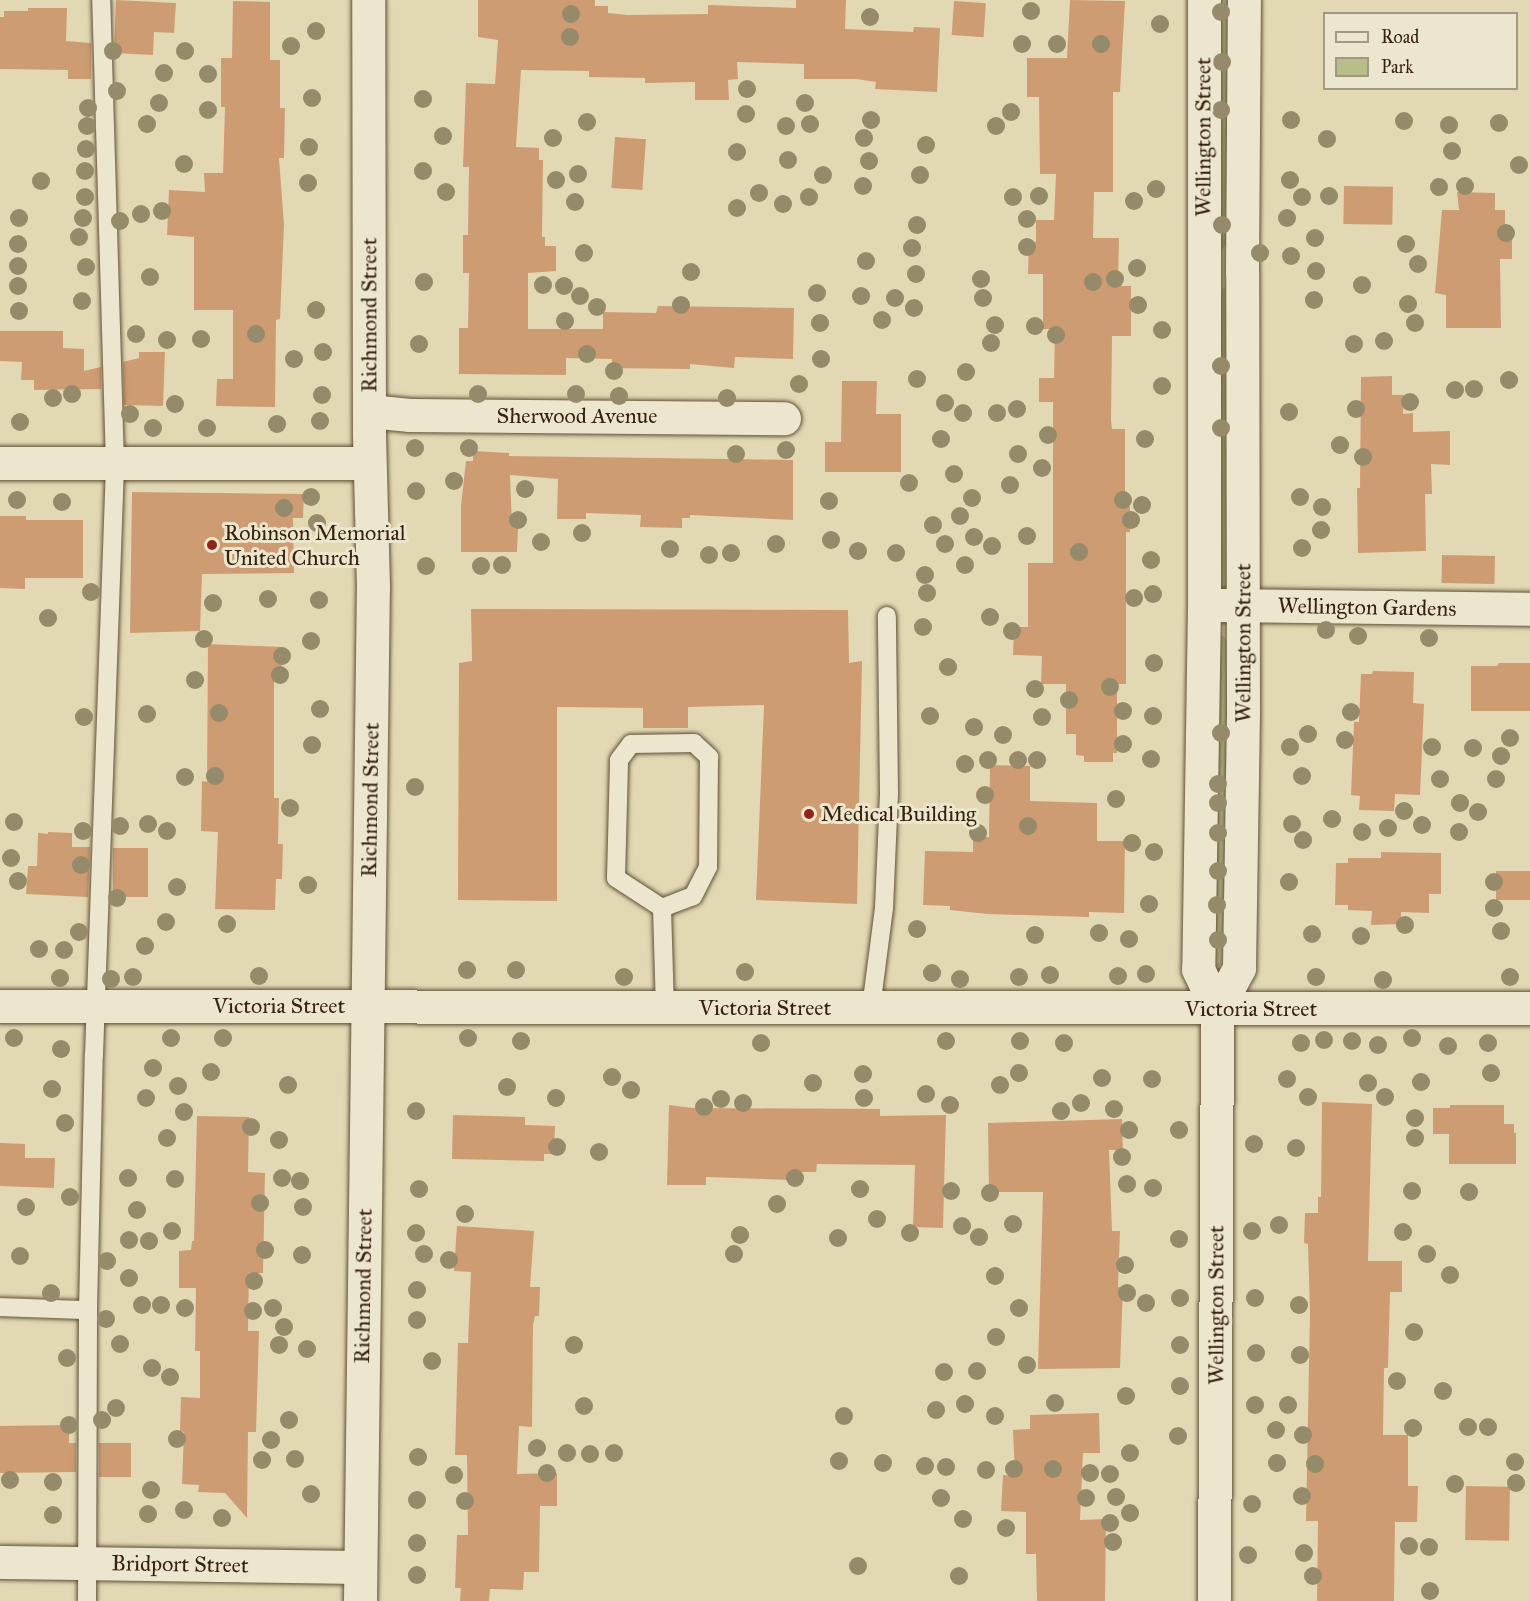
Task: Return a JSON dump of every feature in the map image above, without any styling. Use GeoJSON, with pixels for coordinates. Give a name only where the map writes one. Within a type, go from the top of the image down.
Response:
{"type":"FeatureCollection","features":[{"type":"Feature","properties":{"kind":"street","name":"Richmond Street"},"geometry":{"type":"LineString","coordinates":[[360,1601],[373,587],[369,464],[368,0]]}},
{"type":"Feature","properties":{"kind":"street","name":"Wellington Street"},"geometry":{"type":"LineString","coordinates":[[1204,0],[1204,605],[1198,969],[1217,1009],[1214,1601]]}},
{"type":"Feature","properties":{"kind":"street","name":"Wellington Street"},"geometry":{"type":"LineString","coordinates":[[1217,1009],[1239,968],[1243,605],[1244,0]]}},
{"type":"Feature","properties":{"kind":"street"},"geometry":{"type":"LineString","coordinates":[[1203,274],[1242,272]]}},
{"type":"Feature","properties":{"kind":"street","name":"Sherwood Avenue"},"geometry":{"type":"LineString","coordinates":[[369,411],[410,415],[784,418]]}},
{"type":"Feature","properties":{"kind":"street"},"geometry":{"type":"LineString","coordinates":[[0,463],[369,464]]}},
{"type":"Feature","properties":{"kind":"street","name":"Wellington Gardens"},"geometry":{"type":"LineString","coordinates":[[1204,605],[1530,609]]}},
{"type":"Feature","properties":{"kind":"street","name":"Victoria Street"},"geometry":{"type":"LineString","coordinates":[[0,1006],[1530,1008]]}},
{"type":"Feature","properties":{"kind":"street","name":"Bridport Street"},"geometry":{"type":"LineString","coordinates":[[0,1562],[360,1567]]}},
{"type":"Feature","properties":{"kind":"lane"},"geometry":{"type":"LineString","coordinates":[[87,1601],[88,1310],[115,464],[101,0]]}},
{"type":"Feature","properties":{"kind":"lane"},"geometry":{"type":"LineString","coordinates":[[871,1008],[884,908],[889,792],[887,616]]}},
{"type":"Feature","properties":{"kind":"lane"},"geometry":{"type":"LineString","coordinates":[[694,743],[709,757],[708,867],[693,896],[662,908],[616,878],[619,760],[631,744],[694,743]]}},
{"type":"Feature","properties":{"kind":"lane"},"geometry":{"type":"LineString","coordinates":[[662,908],[665,1007]]}},
{"type":"Feature","properties":{"kind":"lane"},"geometry":{"type":"LineString","coordinates":[[0,1307],[88,1310]]}},
{"type":"Feature","properties":{"kind":"green space"},"geometry":{"type":"Polygon","coordinates":[[[1213,0],[1231,0],[1228,242],[1221,251],[1214,244],[1213,0]]]}},
{"type":"Feature","properties":{"kind":"green space"},"geometry":{"type":"Polygon","coordinates":[[[1224,287],[1233,292],[1235,588],[1217,588],[1218,294],[1224,287]]]}},
{"type":"Feature","properties":{"kind":"green space"},"geometry":{"type":"Polygon","coordinates":[[[1222,635],[1230,644],[1222,960],[1221,965],[1215,967],[1212,966],[1214,652],[1222,635]]]}},
{"type":"Feature","properties":{"kind":"building"},"geometry":{"type":"Polygon","coordinates":[[[116,0],[176,3],[174,33],[154,32],[153,55],[114,53],[116,0]]]}},
{"type":"Feature","properties":{"kind":"building"},"geometry":{"type":"Polygon","coordinates":[[[478,0],[595,0],[595,6],[608,6],[608,13],[627,15],[708,14],[708,5],[796,8],[796,0],[846,0],[845,29],[913,32],[914,27],[940,28],[937,92],[875,89],[876,82],[856,79],[804,79],[804,64],[737,62],[738,79],[728,80],[729,100],[695,100],[695,82],[645,83],[645,78],[589,77],[589,71],[521,70],[516,147],[539,148],[539,160],[543,160],[542,237],[545,237],[545,246],[556,246],[556,271],[528,273],[528,329],[603,329],[603,312],[656,313],[658,306],[794,308],[793,359],[735,357],[734,368],[690,364],[690,369],[612,368],[612,359],[566,358],[566,375],[459,374],[459,328],[468,328],[469,273],[463,273],[463,235],[468,235],[469,167],[463,167],[466,83],[495,84],[498,40],[478,37],[478,0]]]}},
{"type":"Feature","properties":{"kind":"building"},"geometry":{"type":"Polygon","coordinates":[[[1070,0],[1125,1],[1120,92],[1113,92],[1113,192],[1094,192],[1093,238],[1119,238],[1118,286],[1131,286],[1131,336],[1112,336],[1111,420],[1112,429],[1125,429],[1125,507],[1130,507],[1130,532],[1126,532],[1126,684],[1117,684],[1117,753],[1113,753],[1113,762],[1084,762],[1084,756],[1076,755],[1076,734],[1066,734],[1066,684],[1041,684],[1042,656],[1013,655],[1014,627],[1028,627],[1028,563],[1053,563],[1053,402],[1039,402],[1039,378],[1054,378],[1055,329],[1043,329],[1043,274],[1028,274],[1029,242],[1036,242],[1036,220],[1054,220],[1056,174],[1040,174],[1039,97],[1027,97],[1027,58],[1067,58],[1070,0]]]}},
{"type":"Feature","properties":{"kind":"building"},"geometry":{"type":"Polygon","coordinates":[[[233,1],[270,2],[270,60],[280,60],[280,108],[285,108],[284,158],[279,158],[284,225],[280,319],[276,320],[275,407],[216,406],[217,379],[233,379],[233,310],[194,310],[194,237],[167,235],[169,190],[205,192],[204,173],[223,173],[225,107],[221,107],[221,58],[232,58],[233,1]]]}},
{"type":"Feature","properties":{"kind":"building"},"geometry":{"type":"Polygon","coordinates":[[[954,1],[986,3],[984,37],[952,35],[954,1]]]}},
{"type":"Feature","properties":{"kind":"building"},"geometry":{"type":"Polygon","coordinates":[[[28,8],[67,8],[66,41],[91,43],[91,79],[68,79],[68,70],[0,69],[0,17],[4,17],[4,11],[28,11],[28,8]]]}},
{"type":"Feature","properties":{"kind":"building"},"geometry":{"type":"Polygon","coordinates":[[[615,137],[646,139],[642,190],[611,188],[615,137]]]}},
{"type":"Feature","properties":{"kind":"building"},"geometry":{"type":"Polygon","coordinates":[[[1344,186],[1393,187],[1392,225],[1343,224],[1344,186]]]}},
{"type":"Feature","properties":{"kind":"building"},"geometry":{"type":"Polygon","coordinates":[[[1457,192],[1495,193],[1495,210],[1505,210],[1505,233],[1512,232],[1512,259],[1500,259],[1501,328],[1446,328],[1446,295],[1435,293],[1442,210],[1459,210],[1457,192]]]}},
{"type":"Feature","properties":{"kind":"building"},"geometry":{"type":"Polygon","coordinates":[[[0,331],[63,331],[63,348],[84,349],[84,371],[101,367],[101,389],[34,390],[34,380],[21,380],[22,362],[0,361],[0,331]]]}},
{"type":"Feature","properties":{"kind":"building"},"geometry":{"type":"Polygon","coordinates":[[[139,352],[165,352],[163,406],[124,405],[123,362],[139,358],[139,352]]]}},
{"type":"Feature","properties":{"kind":"building"},"geometry":{"type":"Polygon","coordinates":[[[1392,376],[1392,395],[1404,395],[1403,414],[1413,413],[1413,432],[1450,431],[1450,465],[1431,464],[1432,494],[1425,494],[1426,551],[1358,553],[1357,488],[1360,488],[1361,377],[1392,376]]]}},
{"type":"Feature","properties":{"kind":"building"},"geometry":{"type":"Polygon","coordinates":[[[842,381],[877,381],[876,414],[901,414],[901,472],[825,472],[825,442],[841,442],[842,381]]]}},
{"type":"Feature","properties":{"kind":"building"},"geometry":{"type":"Polygon","coordinates":[[[473,451],[509,453],[509,456],[793,460],[793,520],[690,515],[690,518],[682,518],[682,528],[640,527],[641,515],[586,513],[586,519],[557,519],[558,479],[510,475],[512,527],[518,527],[517,552],[461,552],[461,506],[466,461],[473,461],[473,451]]]}},
{"type":"Feature","properties":{"kind":"building","name":"Robinson Memorial United Church"},"geometry":{"type":"Polygon","coordinates":[[[132,492],[304,494],[303,518],[293,518],[294,573],[202,574],[200,631],[130,633],[132,492]]]}},
{"type":"Feature","properties":{"kind":"building"},"geometry":{"type":"Polygon","coordinates":[[[0,516],[26,516],[26,520],[83,520],[83,578],[25,578],[25,589],[0,588],[0,516]]]}},
{"type":"Feature","properties":{"kind":"building"},"geometry":{"type":"Polygon","coordinates":[[[1442,555],[1495,556],[1495,584],[1442,583],[1442,555]]]}},
{"type":"Feature","properties":{"kind":"building","name":"Medical Building"},"geometry":{"type":"Polygon","coordinates":[[[471,609],[848,610],[849,663],[862,661],[857,904],[756,900],[764,705],[688,707],[688,728],[643,728],[643,708],[557,707],[557,901],[458,900],[459,663],[472,661],[471,609]]]}},
{"type":"Feature","properties":{"kind":"building"},"geometry":{"type":"Polygon","coordinates":[[[208,644],[282,647],[281,679],[274,678],[274,798],[279,798],[278,844],[283,844],[282,879],[276,879],[275,910],[215,909],[218,832],[201,831],[202,781],[207,782],[208,644]]]}},
{"type":"Feature","properties":{"kind":"building"},"geometry":{"type":"Polygon","coordinates":[[[1499,663],[1530,663],[1530,711],[1471,711],[1471,666],[1497,666],[1499,663]]]}},
{"type":"Feature","properties":{"kind":"building"},"geometry":{"type":"Polygon","coordinates":[[[1373,671],[1414,672],[1413,703],[1424,704],[1420,795],[1395,794],[1394,811],[1359,810],[1360,796],[1351,795],[1354,722],[1359,722],[1361,674],[1372,674],[1373,671]]]}},
{"type":"Feature","properties":{"kind":"building"},"geometry":{"type":"Polygon","coordinates":[[[990,765],[1030,766],[1030,801],[1097,803],[1097,841],[1125,841],[1124,913],[1089,912],[1089,917],[988,914],[950,910],[950,906],[923,905],[925,851],[973,852],[973,837],[989,837],[990,765]]]}},
{"type":"Feature","properties":{"kind":"building"},"geometry":{"type":"Polygon","coordinates":[[[48,832],[72,833],[72,847],[90,847],[88,897],[26,894],[28,866],[37,866],[38,833],[48,834],[48,832]]]}},
{"type":"Feature","properties":{"kind":"building"},"geometry":{"type":"Polygon","coordinates":[[[113,848],[148,848],[148,897],[113,897],[113,848]]]}},
{"type":"Feature","properties":{"kind":"building"},"geometry":{"type":"Polygon","coordinates":[[[1381,852],[1441,853],[1441,894],[1429,894],[1429,913],[1401,912],[1401,924],[1371,925],[1372,911],[1348,910],[1348,905],[1335,905],[1336,863],[1348,863],[1348,858],[1381,858],[1381,852]]]}},
{"type":"Feature","properties":{"kind":"building"},"geometry":{"type":"Polygon","coordinates":[[[1496,871],[1530,871],[1530,900],[1496,900],[1496,871]]]}},
{"type":"Feature","properties":{"kind":"building"},"geometry":{"type":"Polygon","coordinates":[[[1322,1102],[1372,1104],[1368,1261],[1402,1261],[1402,1292],[1390,1292],[1388,1368],[1384,1368],[1383,1435],[1408,1435],[1408,1486],[1418,1486],[1417,1522],[1395,1522],[1394,1601],[1317,1601],[1318,1521],[1306,1521],[1310,1313],[1308,1244],[1304,1243],[1305,1213],[1318,1213],[1318,1197],[1321,1197],[1322,1102]]]}},
{"type":"Feature","properties":{"kind":"building"},"geometry":{"type":"Polygon","coordinates":[[[669,1105],[693,1108],[880,1109],[880,1116],[946,1115],[943,1228],[913,1227],[915,1165],[817,1164],[816,1172],[790,1172],[790,1180],[706,1177],[706,1185],[667,1185],[669,1105]]]}},
{"type":"Feature","properties":{"kind":"building"},"geometry":{"type":"Polygon","coordinates":[[[1450,1105],[1504,1105],[1504,1124],[1514,1124],[1514,1133],[1516,1133],[1516,1164],[1449,1164],[1449,1134],[1433,1134],[1433,1108],[1450,1108],[1450,1105]]]}},
{"type":"Feature","properties":{"kind":"building"},"geometry":{"type":"Polygon","coordinates":[[[453,1115],[525,1117],[525,1125],[555,1126],[554,1154],[544,1154],[544,1161],[452,1159],[453,1115]]]}},
{"type":"Feature","properties":{"kind":"building"},"geometry":{"type":"Polygon","coordinates":[[[197,1116],[249,1117],[248,1172],[265,1173],[263,1273],[249,1273],[248,1331],[259,1331],[256,1432],[248,1432],[247,1518],[225,1493],[198,1492],[199,1485],[182,1484],[184,1432],[180,1431],[181,1397],[200,1398],[200,1351],[195,1351],[196,1288],[179,1288],[179,1251],[191,1250],[192,1241],[194,1241],[197,1116]]]}},
{"type":"Feature","properties":{"kind":"building"},"geometry":{"type":"Polygon","coordinates":[[[1122,1119],[1123,1150],[1109,1150],[1112,1231],[1120,1231],[1118,1287],[1123,1287],[1120,1368],[1038,1369],[1043,1192],[989,1192],[988,1123],[1122,1119]]]}},
{"type":"Feature","properties":{"kind":"building"},"geometry":{"type":"Polygon","coordinates":[[[0,1143],[25,1144],[25,1158],[55,1158],[54,1188],[0,1186],[0,1143]]]}},
{"type":"Feature","properties":{"kind":"building"},"geometry":{"type":"Polygon","coordinates":[[[457,1226],[534,1231],[530,1287],[540,1287],[539,1316],[535,1316],[533,1325],[532,1427],[519,1426],[517,1474],[557,1473],[557,1506],[540,1506],[539,1572],[524,1572],[523,1590],[490,1589],[489,1601],[460,1601],[461,1588],[455,1588],[457,1535],[468,1535],[467,1455],[455,1455],[458,1343],[468,1343],[471,1272],[454,1271],[457,1226]]]}},
{"type":"Feature","properties":{"kind":"building"},"geometry":{"type":"Polygon","coordinates":[[[1099,1413],[1100,1453],[1083,1453],[1080,1520],[1106,1519],[1105,1601],[1037,1601],[1036,1554],[1026,1554],[1026,1512],[1001,1511],[1003,1475],[1015,1476],[1013,1430],[1030,1429],[1030,1415],[1099,1413]]]}},
{"type":"Feature","properties":{"kind":"building"},"geometry":{"type":"Polygon","coordinates":[[[69,1425],[69,1443],[76,1443],[76,1472],[0,1473],[0,1426],[69,1425]]]}},
{"type":"Feature","properties":{"kind":"building"},"geometry":{"type":"Polygon","coordinates":[[[99,1443],[131,1443],[131,1477],[99,1477],[99,1443]]]}},
{"type":"Feature","properties":{"kind":"building"},"geometry":{"type":"Polygon","coordinates":[[[1466,1486],[1510,1487],[1509,1541],[1465,1540],[1466,1486]]]}},
{"type":"Feature","properties":{"kind":"place","name":"Robinson Memorial United Church"},"geometry":{"type":"Point","coordinates":[212,545]}},
{"type":"Feature","properties":{"kind":"place","name":"Medical Building"},"geometry":{"type":"Point","coordinates":[809,814]}}]}
